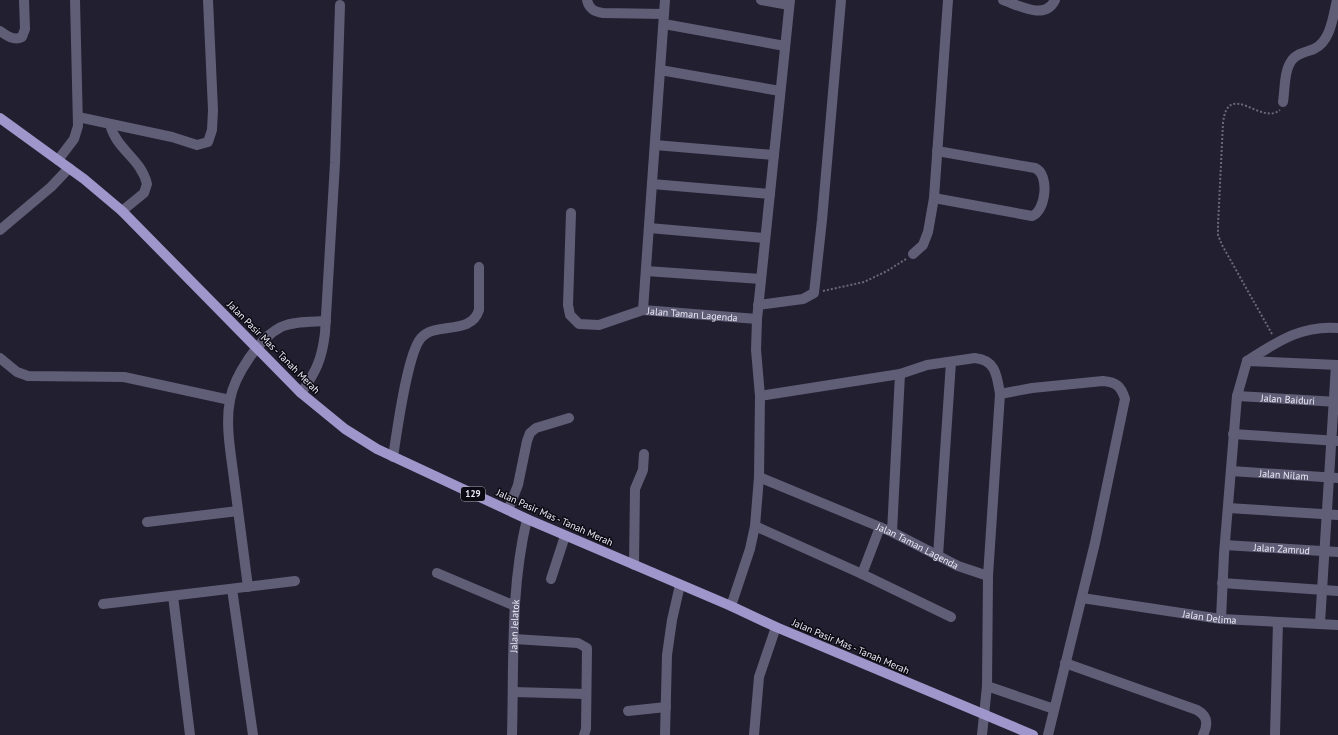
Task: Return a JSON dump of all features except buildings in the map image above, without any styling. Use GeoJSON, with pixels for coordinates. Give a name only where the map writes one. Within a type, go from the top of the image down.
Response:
{"type":"FeatureCollection","features":[{"type":"Feature","properties":{"kind":"main road","name":"Jalan Pasir Mas - Tanah Merah"},"geometry":{"type":"LineString","coordinates":[[0,118],[69,168],[122,210],[301,393],[345,429],[377,449],[527,519],[634,566],[731,606],[776,628],[1033,735]]}},
{"type":"Feature","properties":{"kind":"street"},"geometry":{"type":"LineString","coordinates":[[0,31],[11,38],[18,39],[22,37],[25,29],[24,0]]}},
{"type":"Feature","properties":{"kind":"street"},"geometry":{"type":"LineString","coordinates":[[58,160],[74,139],[78,126],[75,0]]}},
{"type":"Feature","properties":{"kind":"street"},"geometry":{"type":"LineString","coordinates":[[78,117],[172,136],[197,145],[208,142],[212,130],[213,110],[208,0]]}},
{"type":"Feature","properties":{"kind":"street"},"geometry":{"type":"LineString","coordinates":[[587,0],[590,8],[595,12],[664,14]]}},
{"type":"Feature","properties":{"kind":"street"},"geometry":{"type":"LineString","coordinates":[[643,310],[665,0]]}},
{"type":"Feature","properties":{"kind":"street"},"geometry":{"type":"LineString","coordinates":[[731,606],[750,549],[755,526],[759,477],[760,396],[756,350],[757,319],[789,3],[761,0]]}},
{"type":"Feature","properties":{"kind":"street"},"geometry":{"type":"LineString","coordinates":[[758,306],[803,300],[814,293],[822,220],[841,0]]}},
{"type":"Feature","properties":{"kind":"street"},"geometry":{"type":"LineString","coordinates":[[913,254],[923,245],[928,232],[934,198],[948,0]]}},
{"type":"Feature","properties":{"kind":"street"},"geometry":{"type":"LineString","coordinates":[[1003,0],[1034,11],[1042,11],[1050,7],[1055,0]]}},
{"type":"Feature","properties":{"kind":"street"},"geometry":{"type":"LineString","coordinates":[[1282,102],[1288,66],[1297,55],[1316,48],[1322,42],[1327,35],[1337,0]]}},
{"type":"Feature","properties":{"kind":"street"},"geometry":{"type":"LineString","coordinates":[[301,393],[314,374],[321,360],[326,321],[335,163],[340,5]]}},
{"type":"Feature","properties":{"kind":"street"},"geometry":{"type":"LineString","coordinates":[[664,24],[785,46]]}},
{"type":"Feature","properties":{"kind":"street"},"geometry":{"type":"LineString","coordinates":[[660,70],[780,92]]}},
{"type":"Feature","properties":{"kind":"street"},"geometry":{"type":"LineString","coordinates":[[110,124],[116,141],[140,166],[147,184],[144,193],[122,210]]}},
{"type":"Feature","properties":{"kind":"street"},"geometry":{"type":"LineString","coordinates":[[655,145],[774,155]]}},
{"type":"Feature","properties":{"kind":"street"},"geometry":{"type":"LineString","coordinates":[[934,198],[1032,216],[1039,212],[1042,208],[1045,182],[1039,169],[937,151]]}},
{"type":"Feature","properties":{"kind":"street"},"geometry":{"type":"LineString","coordinates":[[0,230],[51,187],[69,168]]}},
{"type":"Feature","properties":{"kind":"street"},"geometry":{"type":"LineString","coordinates":[[652,184],[770,194]]}},
{"type":"Feature","properties":{"kind":"street","name":"Jalan Taman Lagenda"},"geometry":{"type":"LineString","coordinates":[[571,213],[568,305],[570,315],[574,321],[579,324],[599,325],[643,310],[757,319]]}},
{"type":"Feature","properties":{"kind":"street"},"geometry":{"type":"LineString","coordinates":[[649,228],[765,238]]}},
{"type":"Feature","properties":{"kind":"street"},"geometry":{"type":"LineString","coordinates":[[393,457],[410,366],[415,349],[422,336],[428,332],[462,326],[473,321],[477,316],[479,310],[479,267]]}},
{"type":"Feature","properties":{"kind":"street"},"geometry":{"type":"LineString","coordinates":[[646,271],[761,279]]}},
{"type":"Feature","properties":{"kind":"street"},"geometry":{"type":"LineString","coordinates":[[248,587],[231,452],[230,400],[238,377],[257,347],[282,327],[326,321]]}},
{"type":"Feature","properties":{"kind":"street"},"geometry":{"type":"LineString","coordinates":[[1221,619],[1222,583],[1233,434],[1237,396],[1247,361],[1276,342],[1303,330],[1321,327],[1338,328]]}},
{"type":"Feature","properties":{"kind":"street"},"geometry":{"type":"LineString","coordinates":[[0,358],[17,372],[28,376],[124,377],[230,400]]}},
{"type":"Feature","properties":{"kind":"street"},"geometry":{"type":"LineString","coordinates":[[760,396],[900,374],[927,365],[975,358],[988,362],[994,367],[1000,394],[988,576],[987,686],[982,735]]}},
{"type":"Feature","properties":{"kind":"street"},"geometry":{"type":"LineString","coordinates":[[1247,361],[1337,365],[1333,478],[1326,514],[1320,590],[1320,624]]}},
{"type":"Feature","properties":{"kind":"street"},"geometry":{"type":"LineString","coordinates":[[938,556],[951,362]]}},
{"type":"Feature","properties":{"kind":"street"},"geometry":{"type":"LineString","coordinates":[[892,532],[900,374]]}},
{"type":"Feature","properties":{"kind":"street"},"geometry":{"type":"LineString","coordinates":[[1000,394],[1032,388],[1103,381],[1113,382],[1120,387],[1123,393],[1124,407],[1082,598],[1048,735]]}},
{"type":"Feature","properties":{"kind":"street","name":"Jalan Baiduri"},"geometry":{"type":"LineString","coordinates":[[1237,396],[1336,402]]}},
{"type":"Feature","properties":{"kind":"street"},"geometry":{"type":"LineString","coordinates":[[508,510],[518,485],[530,433],[536,428],[569,418]]}},
{"type":"Feature","properties":{"kind":"street"},"geometry":{"type":"LineString","coordinates":[[1233,434],[1335,441]]}},
{"type":"Feature","properties":{"kind":"street"},"geometry":{"type":"LineString","coordinates":[[634,566],[635,489],[643,470],[644,454]]}},
{"type":"Feature","properties":{"kind":"street","name":"Jalan Nilam"},"geometry":{"type":"LineString","coordinates":[[1231,471],[1333,478]]}},
{"type":"Feature","properties":{"kind":"street","name":"Jalan Taman Lagenda"},"geometry":{"type":"LineString","coordinates":[[759,477],[892,532],[958,566],[988,576]]}},
{"type":"Feature","properties":{"kind":"street"},"geometry":{"type":"LineString","coordinates":[[1228,508],[1338,515]]}},
{"type":"Feature","properties":{"kind":"street"},"geometry":{"type":"LineString","coordinates":[[147,522],[238,511]]}},
{"type":"Feature","properties":{"kind":"street","name":"Jalan Jelatok"},"geometry":{"type":"LineString","coordinates":[[512,735],[515,606],[521,545],[527,519]]}},
{"type":"Feature","properties":{"kind":"street"},"geometry":{"type":"LineString","coordinates":[[755,526],[862,574],[950,617]]}},
{"type":"Feature","properties":{"kind":"street"},"geometry":{"type":"LineString","coordinates":[[862,574],[880,528]]}},
{"type":"Feature","properties":{"kind":"street"},"geometry":{"type":"LineString","coordinates":[[551,579],[565,536]]}},
{"type":"Feature","properties":{"kind":"street","name":"Jalan Zamrud"},"geometry":{"type":"LineString","coordinates":[[1225,545],[1338,552]]}},
{"type":"Feature","properties":{"kind":"street"},"geometry":{"type":"LineString","coordinates":[[437,573],[515,606]]}},
{"type":"Feature","properties":{"kind":"street"},"geometry":{"type":"LineString","coordinates":[[103,604],[295,581]]}},
{"type":"Feature","properties":{"kind":"street"},"geometry":{"type":"LineString","coordinates":[[1222,583],[1338,591]]}},
{"type":"Feature","properties":{"kind":"street"},"geometry":{"type":"LineString","coordinates":[[666,735],[668,655],[672,620],[680,585]]}},
{"type":"Feature","properties":{"kind":"street"},"geometry":{"type":"LineString","coordinates":[[232,589],[253,735]]}},
{"type":"Feature","properties":{"kind":"street"},"geometry":{"type":"LineString","coordinates":[[173,596],[190,735]]}},
{"type":"Feature","properties":{"kind":"street","name":"Jalan Delima"},"geometry":{"type":"LineString","coordinates":[[1082,598],[1221,619],[1338,625]]}},
{"type":"Feature","properties":{"kind":"street"},"geometry":{"type":"LineString","coordinates":[[1275,735],[1278,622]]}},
{"type":"Feature","properties":{"kind":"street"},"geometry":{"type":"LineString","coordinates":[[754,735],[759,677],[776,628]]}},
{"type":"Feature","properties":{"kind":"street"},"geometry":{"type":"LineString","coordinates":[[514,639],[584,645],[588,654],[586,729],[584,735]]}},
{"type":"Feature","properties":{"kind":"street"},"geometry":{"type":"LineString","coordinates":[[1066,663],[1197,710],[1203,714],[1206,720],[1203,735]]}},
{"type":"Feature","properties":{"kind":"street"},"geometry":{"type":"LineString","coordinates":[[987,686],[1054,709]]}},
{"type":"Feature","properties":{"kind":"street"},"geometry":{"type":"LineString","coordinates":[[513,692],[586,694]]}},
{"type":"Feature","properties":{"kind":"street"},"geometry":{"type":"LineString","coordinates":[[628,711],[666,707]]}},
{"type":"Feature","properties":{"kind":"path"},"geometry":{"type":"LineString","coordinates":[[1276,342],[1264,317],[1222,246],[1218,235],[1218,225],[1223,123],[1226,110],[1230,105],[1236,104],[1269,114],[1276,113],[1281,110],[1282,102]]}},
{"type":"Feature","properties":{"kind":"path"},"geometry":{"type":"LineString","coordinates":[[814,293],[864,282],[887,271],[913,254]]}}]}
